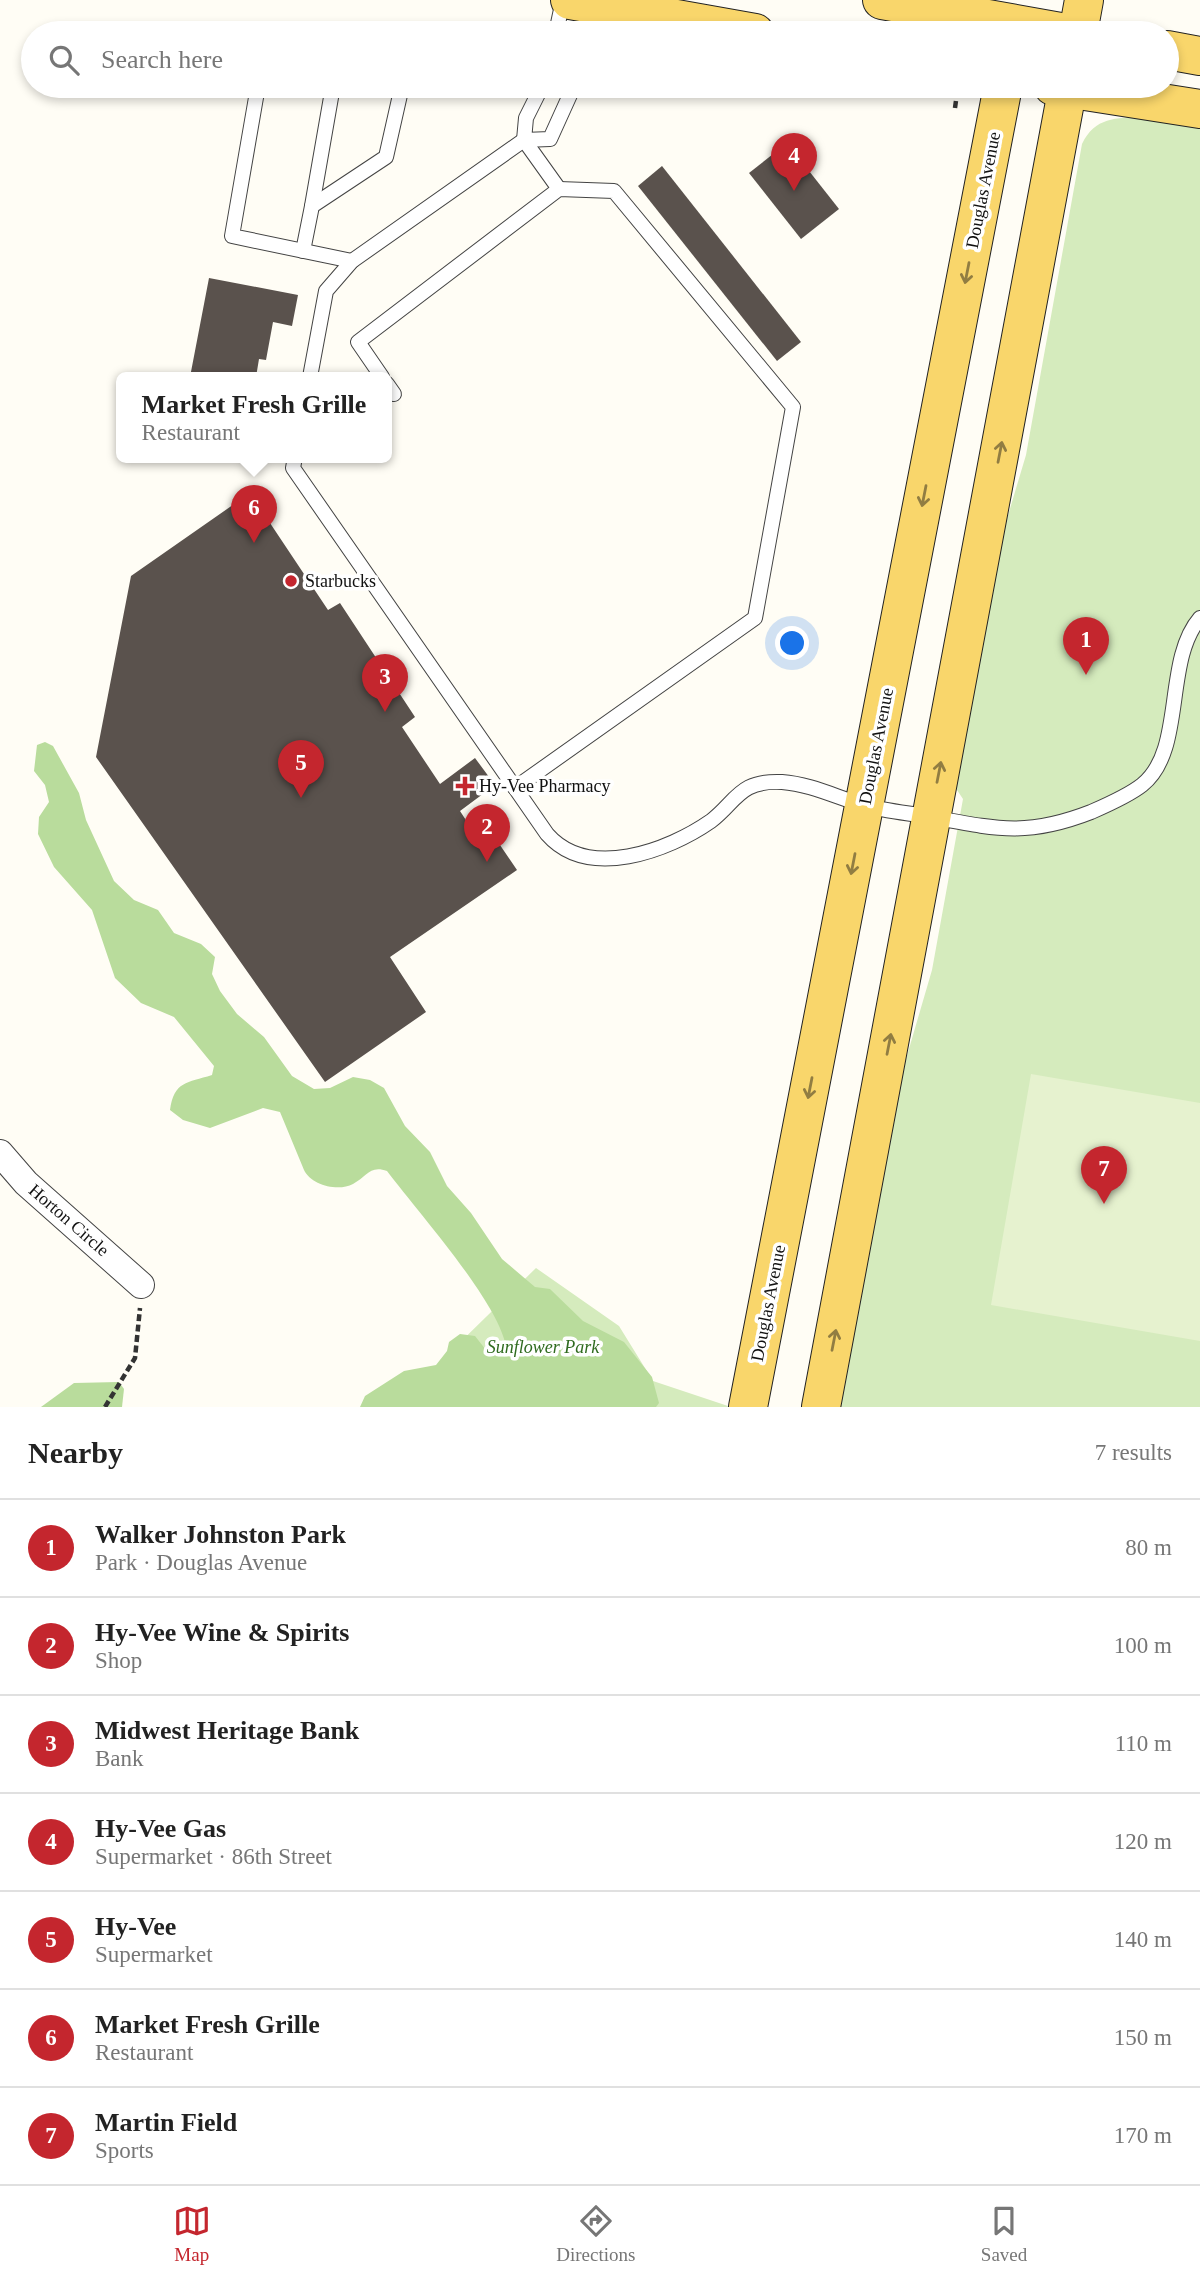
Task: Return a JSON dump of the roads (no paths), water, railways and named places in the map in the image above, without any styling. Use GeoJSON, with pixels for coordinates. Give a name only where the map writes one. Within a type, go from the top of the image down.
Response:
{"type":"FeatureCollection","features":[{"type":"Feature","properties":{"kind":"main road"},"geometry":{"type":"LineString","coordinates":[[882,0],[1015,19]]}},
{"type":"Feature","properties":{"kind":"main road"},"geometry":{"type":"LineString","coordinates":[[1080,21],[1084,0]]}},
{"type":"Feature","properties":{"kind":"main road"},"geometry":{"type":"LineString","coordinates":[[582,8],[672,21]]}},
{"type":"Feature","properties":{"kind":"main road"},"geometry":{"type":"LineString","coordinates":[[1179,52],[1200,56]]}},
{"type":"Feature","properties":{"kind":"main road","name":"Douglas Avenue"},"geometry":{"type":"LineString","coordinates":[[748,1407],[1001,98]]}},
{"type":"Feature","properties":{"kind":"main road"},"geometry":{"type":"LineString","coordinates":[[821,1407],[1061,98]]}},
{"type":"Feature","properties":{"kind":"main road"},"geometry":{"type":"LineString","coordinates":[[1132,98],[1200,109]]}},
{"type":"Feature","properties":{"kind":"street","name":"Horton Circle"},"geometry":{"type":"LineString","coordinates":[[0,1153],[26,1184],[141,1284]]}},
{"type":"Feature","properties":{"kind":"lane"},"geometry":{"type":"LineString","coordinates":[[568,21],[582,8]]}},
{"type":"Feature","properties":{"kind":"lane"},"geometry":{"type":"LineString","coordinates":[[256,98],[232,236],[352,261]]}},
{"type":"Feature","properties":{"kind":"lane"},"geometry":{"type":"LineString","coordinates":[[303,251],[331,98]]}},
{"type":"Feature","properties":{"kind":"lane"},"geometry":{"type":"LineString","coordinates":[[312,206],[386,157],[399,98]]}},
{"type":"Feature","properties":{"kind":"lane"},"geometry":{"type":"LineString","coordinates":[[536,98],[526,118],[524,140],[559,189]]}},
{"type":"Feature","properties":{"kind":"lane"},"geometry":{"type":"LineString","coordinates":[[311,372],[326,292],[352,261],[524,140],[550,139],[569,98]]}},
{"type":"Feature","properties":{"kind":"lane"},"geometry":{"type":"LineString","coordinates":[[379,372],[358,342],[559,189],[614,191],[793,407],[755,618],[515,788]]}},
{"type":"Feature","properties":{"kind":"lane"},"geometry":{"type":"LineString","coordinates":[[294,463],[293,468],[557,846],[591,857],[615,857],[662,849],[711,820],[734,795],[758,785],[781,782],[804,786],[864,806],[930,817],[1012,829],[1057,825],[1105,806],[1144,784],[1166,746],[1183,651],[1192,627],[1200,618]]}},
{"type":"Feature","properties":{"kind":"place","name":"Hy-Vee Gas"},"geometry":{"type":"Point","coordinates":[794,191]}},
{"type":"Feature","properties":{"kind":"place","name":"Market Fresh Grille"},"geometry":{"type":"Point","coordinates":[254,543]}},
{"type":"Feature","properties":{"kind":"place","name":"Starbucks"},"geometry":{"type":"Point","coordinates":[291,581]}},
{"type":"Feature","properties":{"kind":"place","name":"Walker Johnston Park"},"geometry":{"type":"Point","coordinates":[1086,675]}},
{"type":"Feature","properties":{"kind":"place","name":"Midwest Heritage Bank"},"geometry":{"type":"Point","coordinates":[385,712]}},
{"type":"Feature","properties":{"kind":"place","name":"Hy-Vee Pharmacy"},"geometry":{"type":"Point","coordinates":[465,786]}},
{"type":"Feature","properties":{"kind":"place","name":"Hy-Vee"},"geometry":{"type":"Point","coordinates":[301,798]}},
{"type":"Feature","properties":{"kind":"place","name":"Hy-Vee Wine & Spirits"},"geometry":{"type":"Point","coordinates":[487,862]}},
{"type":"Feature","properties":{"kind":"place","name":"Martin Field"},"geometry":{"type":"Point","coordinates":[1104,1204]}},
{"type":"Feature","properties":{"kind":"park label","name":"Sunflower Park"},"geometry":{"type":"Point","coordinates":[543,1347]}}]}
